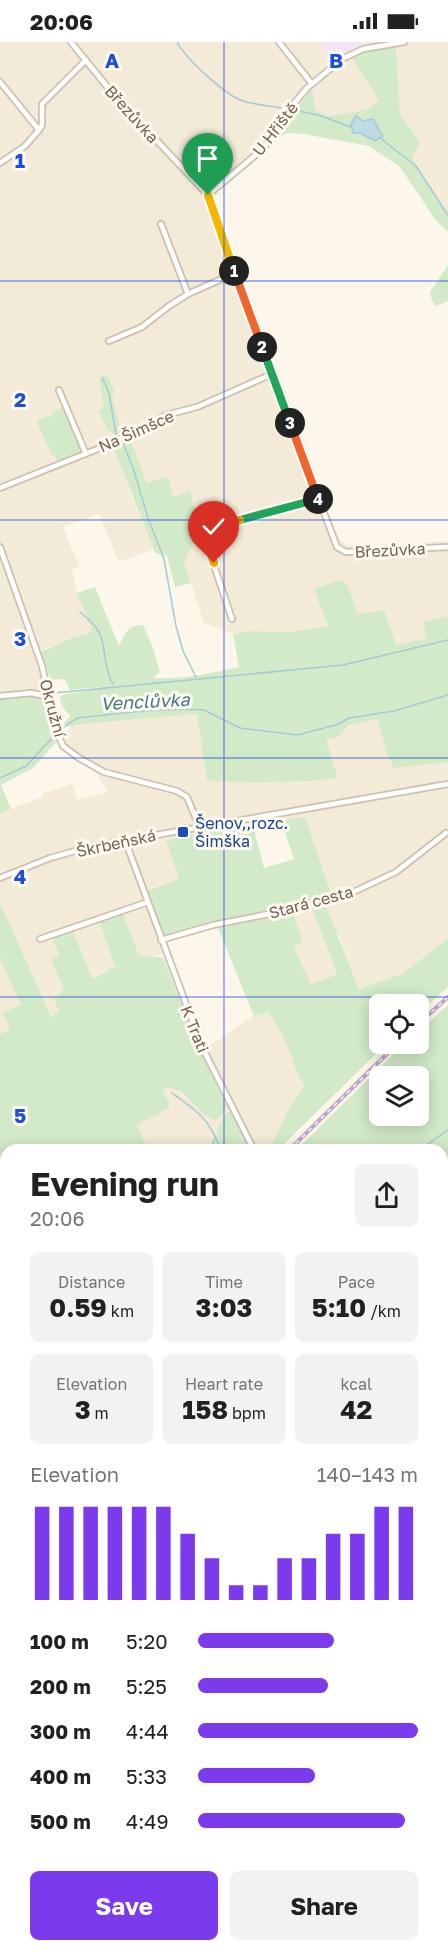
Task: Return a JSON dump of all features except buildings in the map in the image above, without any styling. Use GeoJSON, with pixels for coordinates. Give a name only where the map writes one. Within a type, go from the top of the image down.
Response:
{"type":"FeatureCollection","features":[{"type":"Feature","properties":{"kind":"street","name":"Březůvka"},"geometry":{"type":"LineString","coordinates":[[71,42],[120,102],[208,195],[334,542],[346,552],[448,547]]}},
{"type":"Feature","properties":{"kind":"street"},"geometry":{"type":"LineString","coordinates":[[279,42],[312,84]]}},
{"type":"Feature","properties":{"kind":"street","name":"U Hřiště"},"geometry":{"type":"LineString","coordinates":[[208,195],[268,143],[291,107],[312,84],[342,59],[357,51],[404,42]]}},
{"type":"Feature","properties":{"kind":"street"},"geometry":{"type":"LineString","coordinates":[[0,163],[25,146],[39,130],[42,125],[42,104],[86,60]]}},
{"type":"Feature","properties":{"kind":"street"},"geometry":{"type":"LineString","coordinates":[[0,82],[39,130]]}},
{"type":"Feature","properties":{"kind":"street"},"geometry":{"type":"LineString","coordinates":[[161,224],[188,294]]}},
{"type":"Feature","properties":{"kind":"street"},"geometry":{"type":"LineString","coordinates":[[109,341],[142,327],[188,294],[235,273]]}},
{"type":"Feature","properties":{"kind":"street","name":"Na Šimšce"},"geometry":{"type":"LineString","coordinates":[[0,488],[129,435],[166,415],[197,406],[272,374]]}},
{"type":"Feature","properties":{"kind":"street"},"geometry":{"type":"LineString","coordinates":[[59,390],[86,453]]}},
{"type":"Feature","properties":{"kind":"street"},"geometry":{"type":"LineString","coordinates":[[232,619],[202,530],[318,500]]}},
{"type":"Feature","properties":{"kind":"street","name":"Okružní"},"geometry":{"type":"LineString","coordinates":[[0,547],[42,666],[63,746],[104,772],[177,791],[188,797],[199,826]]}},
{"type":"Feature","properties":{"kind":"street"},"geometry":{"type":"LineString","coordinates":[[0,696],[31,693],[51,697]]}},
{"type":"Feature","properties":{"kind":"street","name":"Škrbeňská"},"geometry":{"type":"LineString","coordinates":[[0,878],[50,858],[93,846],[448,784]]}},
{"type":"Feature","properties":{"kind":"street","name":"Stará cesta"},"geometry":{"type":"LineString","coordinates":[[161,940],[213,925],[294,909],[347,894],[396,872],[446,833]]}},
{"type":"Feature","properties":{"kind":"street","name":"K Trati"},"geometry":{"type":"LineString","coordinates":[[125,840],[202,1047],[251,1144]]}},
{"type":"Feature","properties":{"kind":"street"},"geometry":{"type":"LineString","coordinates":[[40,939],[148,903]]}},
{"type":"Feature","properties":{"kind":"shaded area"},"geometry":{"type":"Polygon","coordinates":[[[0,42],[448,42],[448,214],[412,158],[420,142],[400,114],[396,47],[379,101],[366,110],[328,116],[315,110],[312,89],[277,138],[260,156],[219,190],[214,200],[338,537],[346,545],[354,546],[448,541],[448,616],[423,622],[428,638],[396,645],[358,614],[347,585],[339,580],[315,589],[328,626],[291,632],[252,631],[233,634],[204,623],[184,562],[199,532],[189,491],[173,497],[147,484],[130,440],[123,445],[114,446],[132,498],[154,549],[119,562],[99,514],[63,527],[79,566],[72,569],[77,593],[94,632],[41,650],[52,691],[48,694],[49,702],[23,696],[0,699],[0,42]]]}},
{"type":"Feature","properties":{"kind":"shaded area"},"geometry":{"type":"Polygon","coordinates":[[[319,42],[364,42],[365,45],[333,61],[319,42]]]}},
{"type":"Feature","properties":{"kind":"shaded area"},"geometry":{"type":"Polygon","coordinates":[[[197,714],[239,783],[299,783],[338,778],[325,740],[338,737],[349,725],[378,719],[386,752],[394,767],[448,762],[448,938],[404,973],[359,989],[340,937],[312,908],[336,975],[311,984],[295,950],[302,939],[290,907],[329,898],[331,894],[305,818],[166,840],[179,879],[151,888],[167,953],[148,958],[139,955],[122,912],[119,968],[102,972],[92,979],[72,929],[53,940],[59,956],[51,959],[64,990],[59,995],[59,1012],[51,1018],[0,901],[0,813],[43,797],[42,794],[72,784],[77,800],[108,792],[95,771],[64,751],[58,740],[71,727],[197,714]]]}},
{"type":"Feature","properties":{"kind":"shaded area"},"geometry":{"type":"Polygon","coordinates":[[[0,959],[22,1005],[10,1029],[0,1034],[0,959]]]}},
{"type":"Feature","properties":{"kind":"shaded area"},"geometry":{"type":"Polygon","coordinates":[[[268,1012],[275,1019],[305,1085],[289,1108],[272,1144],[247,1144],[230,1111],[218,1126],[218,1134],[210,1144],[145,1144],[136,1124],[169,1108],[169,1102],[163,1092],[166,1088],[172,1088],[193,1102],[209,1118],[214,1120],[219,1118],[224,1099],[201,1051],[254,1016],[268,1012]]]}},
{"type":"Feature","properties":{"kind":"green space"},"geometry":{"type":"Polygon","coordinates":[[[396,47],[400,114],[420,142],[412,158],[448,215],[448,232],[435,219],[400,167],[369,146],[304,134],[287,133],[277,138],[312,88],[315,110],[328,116],[366,110],[379,101],[352,57],[364,52],[396,47]]]}},
{"type":"Feature","properties":{"kind":"green space"},"geometry":{"type":"Polygon","coordinates":[[[448,265],[448,301],[436,306],[430,292],[448,265]]]}},
{"type":"Feature","properties":{"kind":"green space"},"geometry":{"type":"Polygon","coordinates":[[[107,375],[114,390],[112,398],[121,432],[114,434],[107,429],[99,411],[104,408],[99,378],[107,375]]]}},
{"type":"Feature","properties":{"kind":"green space"},"geometry":{"type":"Polygon","coordinates":[[[66,406],[84,451],[59,461],[51,453],[37,422],[44,417],[51,416],[55,410],[66,406]]]}},
{"type":"Feature","properties":{"kind":"green space"},"geometry":{"type":"Polygon","coordinates":[[[130,439],[147,483],[168,477],[173,497],[190,491],[199,532],[184,562],[191,583],[175,587],[167,556],[155,553],[113,446],[123,445],[130,439]]]}},
{"type":"Feature","properties":{"kind":"green space"},"geometry":{"type":"Polygon","coordinates":[[[339,580],[347,584],[358,614],[384,610],[396,645],[427,638],[423,622],[448,616],[448,762],[394,768],[386,752],[378,719],[349,725],[338,737],[326,740],[338,778],[272,783],[207,780],[197,714],[66,727],[64,723],[71,715],[63,708],[60,697],[101,688],[70,690],[65,679],[51,680],[40,652],[69,639],[93,632],[77,593],[95,587],[119,646],[130,628],[143,625],[160,672],[153,678],[175,678],[239,667],[233,634],[251,631],[291,632],[328,626],[314,589],[339,580]]]}},
{"type":"Feature","properties":{"kind":"green space"},"geometry":{"type":"Polygon","coordinates":[[[36,696],[49,702],[58,740],[33,768],[1,785],[11,809],[0,813],[0,699],[36,696]]]}},
{"type":"Feature","properties":{"kind":"green space"},"geometry":{"type":"Polygon","coordinates":[[[303,817],[331,894],[330,898],[163,937],[146,891],[179,879],[166,840],[253,825],[264,868],[294,859],[281,821],[303,817]]]}},
{"type":"Feature","properties":{"kind":"green space"},"geometry":{"type":"Polygon","coordinates":[[[0,902],[51,1017],[59,1012],[54,998],[64,990],[51,959],[59,955],[53,940],[54,935],[72,929],[92,979],[110,969],[119,968],[115,966],[99,920],[122,912],[139,955],[164,959],[197,1044],[196,1048],[201,1051],[227,1107],[219,1118],[214,1120],[180,1091],[166,1088],[163,1092],[169,1102],[169,1108],[137,1125],[145,1144],[0,1144],[0,1034],[10,1029],[2,1013],[21,1005],[0,959],[0,902]]]}},
{"type":"Feature","properties":{"kind":"green space"},"geometry":{"type":"Polygon","coordinates":[[[325,903],[359,989],[404,973],[448,938],[448,987],[429,1004],[429,994],[369,994],[369,1054],[376,1054],[284,1144],[272,1144],[289,1108],[305,1085],[297,1073],[283,1035],[271,1016],[268,1012],[254,1016],[218,928],[278,914],[293,913],[302,939],[295,950],[311,984],[336,975],[312,908],[325,903]]]}},
{"type":"Feature","properties":{"kind":"green space"},"geometry":{"type":"Polygon","coordinates":[[[448,1005],[448,1144],[302,1144],[369,1078],[369,1126],[429,1126],[429,1066],[382,1066],[394,1054],[429,1054],[429,1022],[448,1005]]]}},
{"type":"Feature","properties":{"kind":"green space"},"geometry":{"type":"Polygon","coordinates":[[[228,1112],[231,1112],[247,1144],[210,1144],[218,1134],[218,1126],[228,1112]]]}},
{"type":"Feature","properties":{"kind":"water"},"geometry":{"type":"Polygon","coordinates":[[[356,116],[363,121],[373,119],[383,136],[375,141],[360,133],[353,133],[351,124],[356,116]]]}},
{"type":"Feature","properties":{"kind":"waterway"},"geometry":{"type":"LineString","coordinates":[[177,42],[189,58],[226,92],[243,101],[285,109]]}},
{"type":"Feature","properties":{"kind":"waterway"},"geometry":{"type":"LineString","coordinates":[[294,110],[318,115],[351,127]]}},
{"type":"Feature","properties":{"kind":"waterway"},"geometry":{"type":"LineString","coordinates":[[380,138],[416,166],[448,215]]}},
{"type":"Feature","properties":{"kind":"waterway"},"geometry":{"type":"LineString","coordinates":[[102,377],[109,393],[116,434],[123,443],[134,471],[148,518],[164,559],[176,626],[183,651],[196,677]]}},
{"type":"Feature","properties":{"kind":"waterway"},"geometry":{"type":"LineString","coordinates":[[80,612],[100,633],[108,672],[113,684]]}},
{"type":"Feature","properties":{"kind":"waterway"},"geometry":{"type":"LineString","coordinates":[[54,693],[343,665],[448,640]]}},
{"type":"Feature","properties":{"kind":"waterway","name":"Venclůvka"},"geometry":{"type":"LineString","coordinates":[[58,731],[77,718],[184,709],[204,710],[240,728],[298,735],[339,724],[349,718],[394,711],[448,695]]}},
{"type":"Feature","properties":{"kind":"waterway","name":"Venclůvka"},"geometry":{"type":"LineString","coordinates":[[0,778],[26,766],[55,735]]}},
{"type":"Feature","properties":{"kind":"waterway"},"geometry":{"type":"LineString","coordinates":[[172,1093],[202,1117],[218,1144]]}},
{"type":"Feature","properties":{"kind":"waterway"},"geometry":{"type":"LineString","coordinates":[[428,1144],[448,1130]]}},
{"type":"Feature","properties":{"kind":"waterway"},"geometry":{"type":"LineString","coordinates":[[212,1144],[215,1138]]}},
{"type":"Feature","properties":{"kind":"railway"},"geometry":{"type":"LineString","coordinates":[[429,1014],[448,997]]}},
{"type":"Feature","properties":{"kind":"railway"},"geometry":{"type":"LineString","coordinates":[[295,1144],[387,1054]]}},
{"type":"Feature","properties":{"kind":"place","name":"Šenov,,rozc. Šimška"},"geometry":{"type":"Point","coordinates":[183,832]}},
{"type":"Feature","properties":{"kind":"route"},"geometry":{"type":"LineString","coordinates":[[208,195],[318,500],[202,530],[214,563]]}}]}
